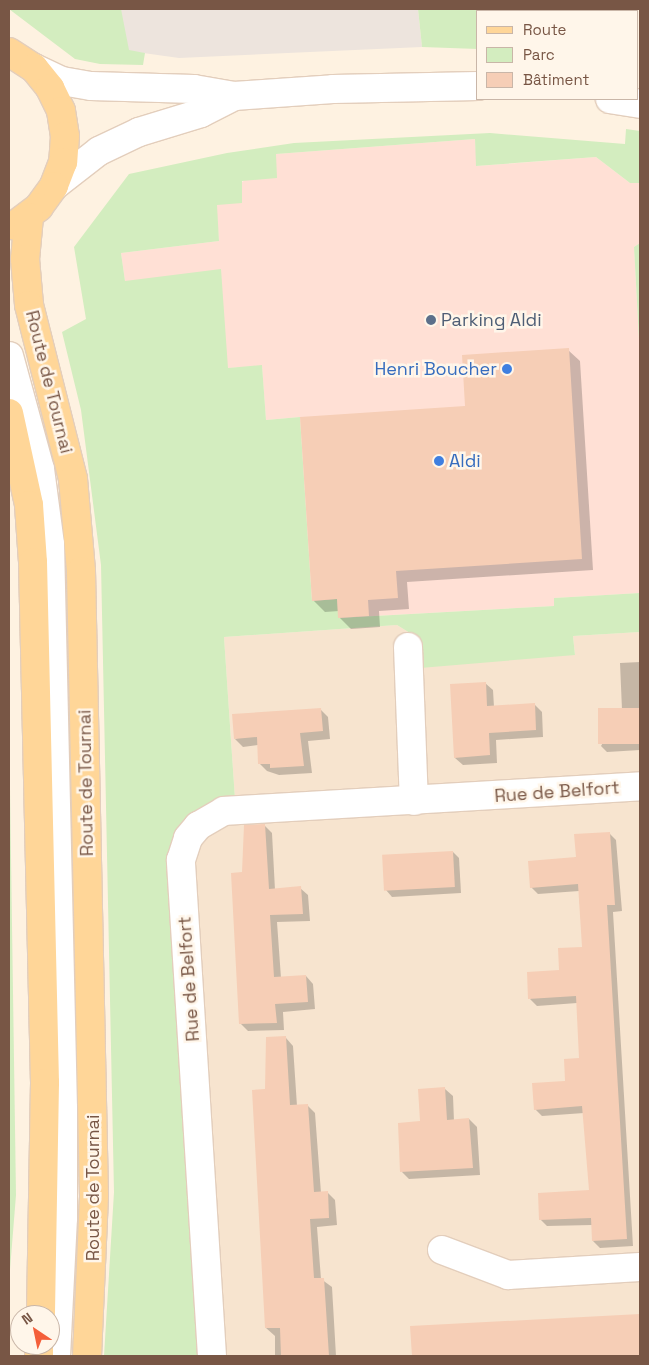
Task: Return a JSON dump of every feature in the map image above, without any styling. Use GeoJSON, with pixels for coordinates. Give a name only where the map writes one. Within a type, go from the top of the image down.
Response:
{"type":"FeatureCollection","features":[{"type":"Feature","properties":{"kind":"main road"},"geometry":{"type":"LineString","coordinates":[[9,52],[34,68],[50,88],[64,124],[65,150],[54,186],[19,223]]}},
{"type":"Feature","properties":{"kind":"main road","name":"Route de Tournai"},"geometry":{"type":"LineString","coordinates":[[19,223],[25,250],[30,305],[67,450],[80,537],[94,1196],[87,1356]]}},
{"type":"Feature","properties":{"kind":"main road"},"geometry":{"type":"LineString","coordinates":[[9,413],[30,504],[33,562],[45,1093],[41,1305]]}},
{"type":"Feature","properties":{"kind":"street"},"geometry":{"type":"LineString","coordinates":[[34,68],[51,77],[83,85],[194,89],[234,96],[333,89],[477,86]]}},
{"type":"Feature","properties":{"kind":"street"},"geometry":{"type":"LineString","coordinates":[[54,186],[99,151],[139,132],[201,113],[234,96]]}},
{"type":"Feature","properties":{"kind":"street"},"geometry":{"type":"LineString","coordinates":[[616,100],[640,104]]}},
{"type":"Feature","properties":{"kind":"street"},"geometry":{"type":"LineString","coordinates":[[9,356],[40,470],[50,544],[64,1109],[63,1218],[56,1356]]}},
{"type":"Feature","properties":{"kind":"street"},"geometry":{"type":"LineString","coordinates":[[408,647],[414,801]]}},
{"type":"Feature","properties":{"kind":"street","name":"Rue de Belfort"},"geometry":{"type":"LineString","coordinates":[[212,1356],[182,850],[198,826],[224,811],[640,786]]}},
{"type":"Feature","properties":{"kind":"street"},"geometry":{"type":"LineString","coordinates":[[442,1250],[508,1276],[640,1267]]}},
{"type":"Feature","properties":{"kind":"shaded area"},"geometry":{"type":"Polygon","coordinates":[[[29,9],[418,9],[422,47],[179,58],[129,51],[29,9]]]}},
{"type":"Feature","properties":{"kind":"shaded area"},"geometry":{"type":"Polygon","coordinates":[[[475,139],[477,166],[596,157],[630,183],[640,183],[640,243],[634,247],[640,357],[640,593],[554,598],[554,606],[338,618],[312,601],[300,417],[266,420],[262,366],[228,368],[125,281],[121,253],[219,241],[216,204],[276,154],[475,139]]]}},
{"type":"Feature","properties":{"kind":"shaded area"},"geometry":{"type":"Polygon","coordinates":[[[397,625],[418,638],[575,655],[573,636],[640,632],[640,1356],[201,1356],[181,832],[235,799],[224,637],[397,625]]]}},
{"type":"Feature","properties":{"kind":"green space"},"geometry":{"type":"Polygon","coordinates":[[[9,9],[121,9],[129,50],[145,53],[143,65],[100,64],[75,59],[9,9]]]}},
{"type":"Feature","properties":{"kind":"green space"},"geometry":{"type":"Polygon","coordinates":[[[418,9],[603,9],[477,10],[477,49],[422,47],[418,9]]]}},
{"type":"Feature","properties":{"kind":"green space"},"geometry":{"type":"Polygon","coordinates":[[[626,129],[640,131],[640,183],[630,183],[596,157],[476,166],[475,139],[276,154],[277,178],[242,181],[242,203],[217,205],[219,241],[121,253],[125,281],[221,269],[228,368],[262,365],[266,420],[300,417],[312,601],[337,599],[339,618],[554,606],[554,598],[640,593],[640,632],[573,636],[575,655],[420,668],[418,638],[397,625],[224,637],[235,799],[181,832],[201,1356],[104,1356],[114,1192],[101,565],[81,410],[62,332],[86,319],[74,247],[129,174],[227,153],[294,143],[490,133],[625,144],[626,129]]]}},
{"type":"Feature","properties":{"kind":"green space"},"geometry":{"type":"Polygon","coordinates":[[[640,243],[640,357],[634,247],[640,243]]]}},
{"type":"Feature","properties":{"kind":"green space"},"geometry":{"type":"Polygon","coordinates":[[[9,721],[16,1195],[9,1282],[9,721]]]}},
{"type":"Feature","properties":{"kind":"building","name":"Aldi"},"geometry":{"type":"Polygon","coordinates":[[[569,348],[582,559],[396,571],[398,598],[368,600],[369,616],[338,618],[337,599],[312,601],[300,417],[465,406],[462,355],[569,348]]]}},
{"type":"Feature","properties":{"kind":"building"},"geometry":{"type":"Polygon","coordinates":[[[486,682],[487,706],[535,703],[536,730],[489,733],[490,755],[454,758],[450,684],[486,682]]]}},
{"type":"Feature","properties":{"kind":"building"},"geometry":{"type":"Polygon","coordinates":[[[321,708],[323,731],[300,733],[304,766],[270,768],[270,764],[258,764],[257,737],[234,739],[232,714],[321,708]]]}},
{"type":"Feature","properties":{"kind":"building"},"geometry":{"type":"Polygon","coordinates":[[[598,708],[640,708],[640,744],[598,744],[598,708]]]}},
{"type":"Feature","properties":{"kind":"building"},"geometry":{"type":"Polygon","coordinates":[[[265,824],[269,889],[301,886],[303,914],[270,915],[274,977],[306,975],[308,1002],[275,1004],[277,1023],[239,1024],[231,873],[242,872],[244,825],[265,824]]]}},
{"type":"Feature","properties":{"kind":"building"},"geometry":{"type":"Polygon","coordinates":[[[610,832],[615,905],[607,905],[627,1239],[592,1241],[591,1218],[539,1220],[538,1193],[589,1190],[582,1106],[534,1110],[532,1083],[565,1081],[564,1059],[579,1058],[576,996],[528,999],[527,972],[559,970],[558,948],[582,947],[578,884],[530,888],[528,861],[576,857],[574,834],[610,832]]]}},
{"type":"Feature","properties":{"kind":"building"},"geometry":{"type":"Polygon","coordinates":[[[453,851],[455,887],[384,891],[382,855],[453,851]]]}},
{"type":"Feature","properties":{"kind":"building"},"geometry":{"type":"Polygon","coordinates":[[[286,1036],[290,1105],[308,1104],[314,1192],[328,1191],[329,1218],[310,1219],[314,1278],[324,1278],[329,1356],[281,1356],[280,1328],[265,1328],[252,1090],[265,1089],[266,1037],[286,1036]]]}},
{"type":"Feature","properties":{"kind":"building"},"geometry":{"type":"Polygon","coordinates":[[[445,1087],[447,1120],[469,1118],[473,1168],[400,1172],[398,1123],[420,1121],[418,1089],[445,1087]]]}},
{"type":"Feature","properties":{"kind":"building"},"geometry":{"type":"Polygon","coordinates":[[[640,1314],[640,1356],[412,1356],[410,1326],[640,1314]]]}},
{"type":"Feature","properties":{"kind":"place","name":"Parking Aldi"},"geometry":{"type":"Point","coordinates":[431,320]}},
{"type":"Feature","properties":{"kind":"place","name":"Henri Boucher"},"geometry":{"type":"Point","coordinates":[507,369]}},
{"type":"Feature","properties":{"kind":"place","name":"Aldi"},"geometry":{"type":"Point","coordinates":[439,461]}}]}
